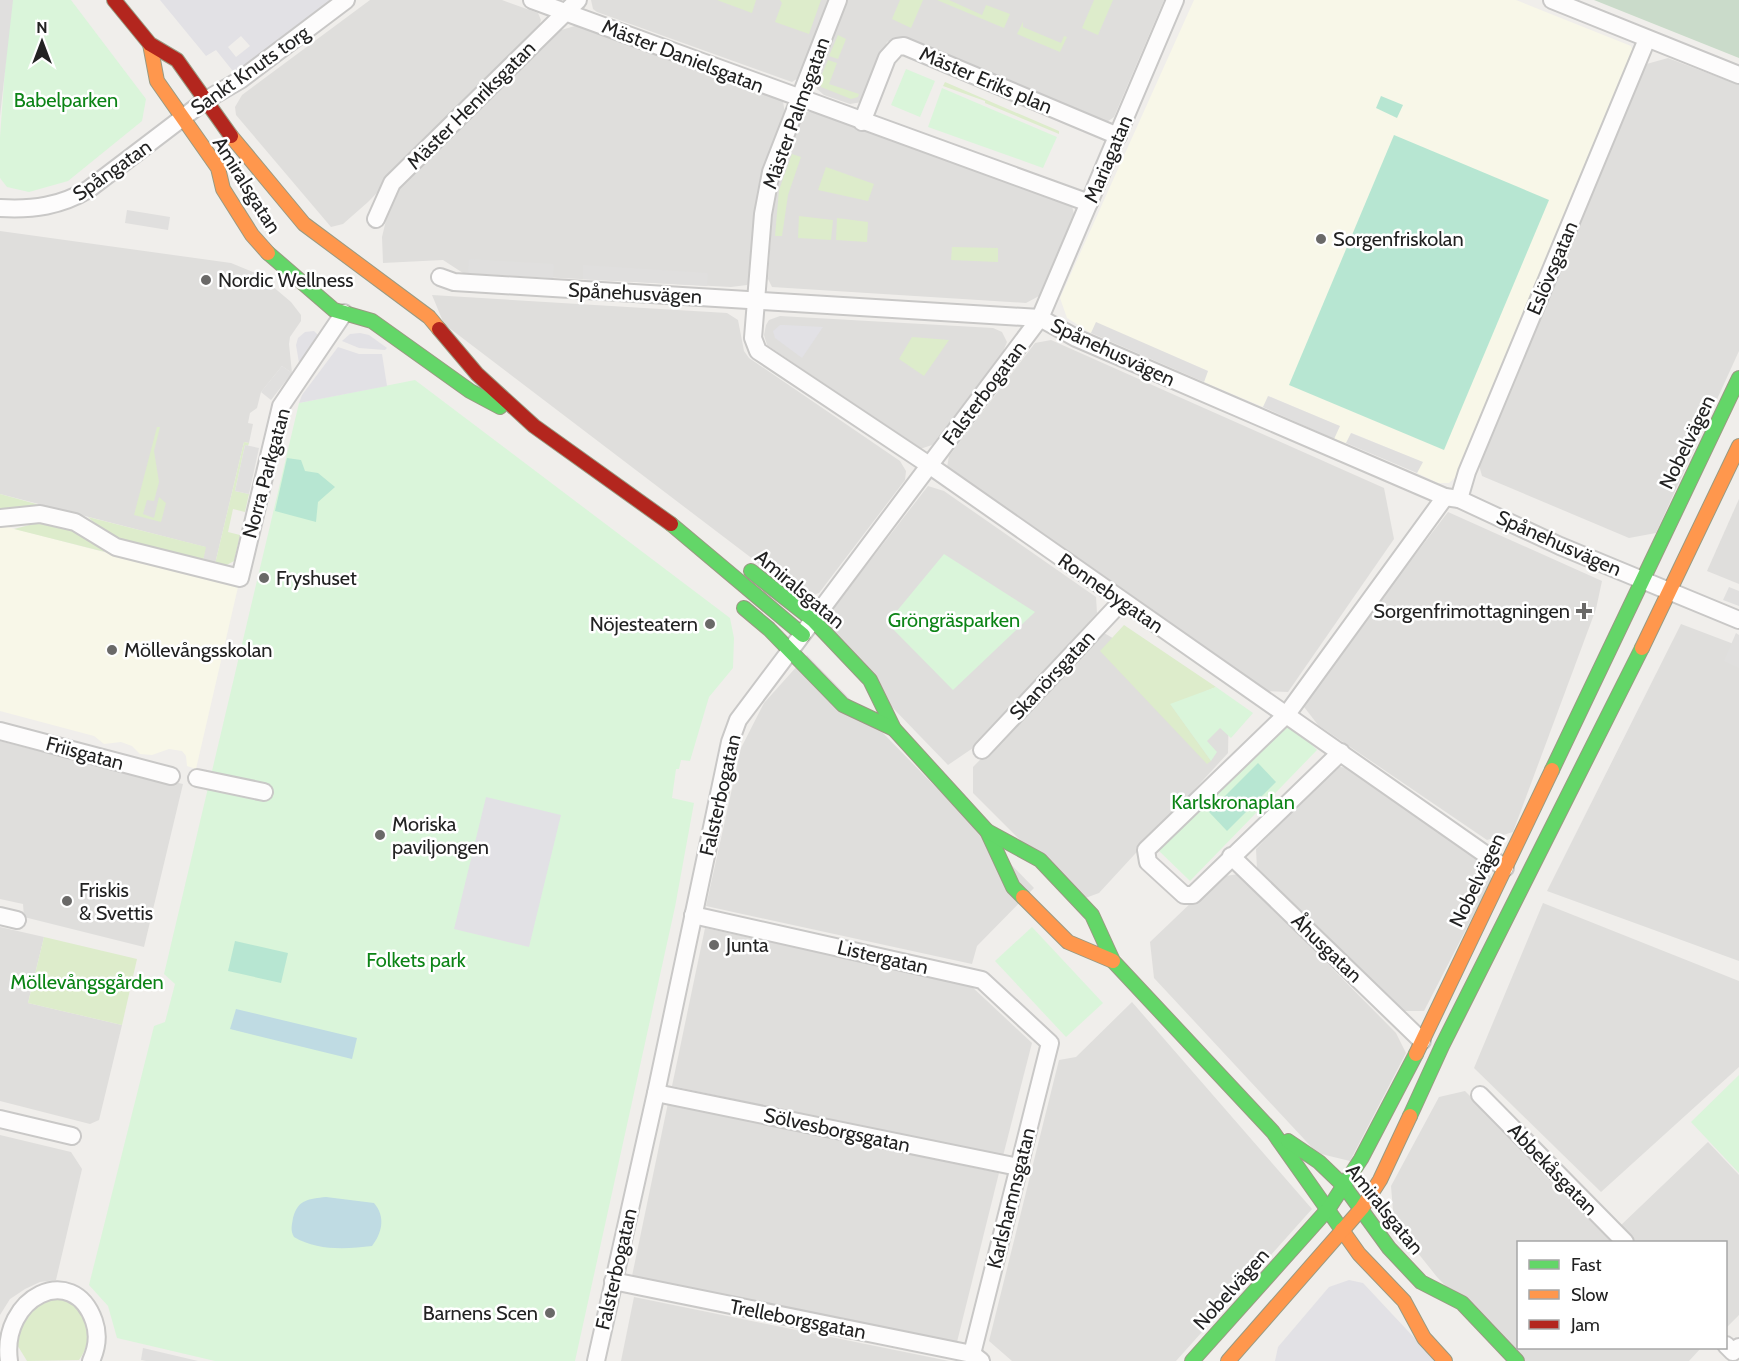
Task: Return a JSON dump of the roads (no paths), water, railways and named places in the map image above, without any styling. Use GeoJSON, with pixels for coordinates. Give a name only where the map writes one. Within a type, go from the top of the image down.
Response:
{"type":"FeatureCollection","features":[{"type":"Feature","properties":{"kind":"main road","name":"Amiralsgatan"},"geometry":{"type":"LineString","coordinates":[[114,0],[150,44],[177,60],[225,129],[304,225],[429,317],[477,374],[534,426],[679,530],[803,635]]}},
{"type":"Feature","properties":{"kind":"main road","name":"Amiralsgatan"},"geometry":{"type":"LineString","coordinates":[[150,44],[157,81],[218,168],[223,189],[245,220],[252,235],[276,262],[307,290],[334,309],[372,321],[470,391],[534,426]]}},
{"type":"Feature","properties":{"kind":"main road","name":"Nobelvägen"},"geometry":{"type":"LineString","coordinates":[[1192,1361],[1329,1208],[1344,1186],[1422,1041],[1739,378]]}},
{"type":"Feature","properties":{"kind":"main road"},"geometry":{"type":"LineString","coordinates":[[1228,1361],[1344,1230],[1380,1180],[1442,1046],[1669,592],[1739,446]]}},
{"type":"Feature","properties":{"kind":"main road","name":"Amiralsgatan"},"geometry":{"type":"LineString","coordinates":[[679,530],[730,594],[769,629],[843,705],[894,729]]}},
{"type":"Feature","properties":{"kind":"main road","name":"Amiralsgatan"},"geometry":{"type":"LineString","coordinates":[[679,530],[747,568],[813,620],[870,680],[894,729],[987,831],[1013,887],[1068,942],[1113,961]]}},
{"type":"Feature","properties":{"kind":"main road","name":"Amiralsgatan"},"geometry":{"type":"LineString","coordinates":[[987,831],[1040,860],[1092,915],[1113,961],[1273,1132],[1365,1261],[1404,1301],[1424,1338],[1445,1361]]}},
{"type":"Feature","properties":{"kind":"main road","name":"Amiralsgatan"},"geometry":{"type":"LineString","coordinates":[[1273,1132],[1319,1162],[1344,1186],[1389,1248],[1421,1282],[1462,1304],[1517,1361]]}},
{"type":"Feature","properties":{"kind":"street","name":"Sankt Knuts torg"},"geometry":{"type":"LineString","coordinates":[[182,118],[206,100],[240,80],[346,0]]}},
{"type":"Feature","properties":{"kind":"street","name":"Mäster Danielsgatan"},"geometry":{"type":"LineString","coordinates":[[532,0],[572,6],[801,100]]}},
{"type":"Feature","properties":{"kind":"street","name":"Mäster Palmsgatan"},"geometry":{"type":"LineString","coordinates":[[756,300],[767,188],[838,0]]}},
{"type":"Feature","properties":{"kind":"street","name":"Mariagatan"},"geometry":{"type":"LineString","coordinates":[[1040,318],[1174,0]]}},
{"type":"Feature","properties":{"kind":"street"},"geometry":{"type":"LineString","coordinates":[[1552,0],[1739,75]]}},
{"type":"Feature","properties":{"kind":"street","name":"Mäster Henriksgatan"},"geometry":{"type":"LineString","coordinates":[[376,219],[392,183],[572,6]]}},
{"type":"Feature","properties":{"kind":"street","name":"Eslövsgatan"},"geometry":{"type":"LineString","coordinates":[[1287,714],[1452,498],[1467,472],[1647,39]]}},
{"type":"Feature","properties":{"kind":"street","name":"Mäster Eriks plan"},"geometry":{"type":"LineString","coordinates":[[862,122],[887,58],[897,47],[904,46],[1118,136]]}},
{"type":"Feature","properties":{"kind":"street"},"geometry":{"type":"LineString","coordinates":[[801,100],[1089,203]]}},
{"type":"Feature","properties":{"kind":"street","name":"Spångatan"},"geometry":{"type":"LineString","coordinates":[[0,208],[33,209],[70,201],[182,118]]}},
{"type":"Feature","properties":{"kind":"street","name":"Spånehusvägen"},"geometry":{"type":"LineString","coordinates":[[440,277],[454,282],[1040,318],[1076,338],[1739,620]]}},
{"type":"Feature","properties":{"kind":"street","name":"Ronnebygatan"},"geometry":{"type":"LineString","coordinates":[[756,300],[753,338],[758,351],[929,465],[1505,868]]}},
{"type":"Feature","properties":{"kind":"street","name":"Norra Parkgatan"},"geometry":{"type":"LineString","coordinates":[[0,518],[40,514],[75,522],[116,547],[240,578],[281,406],[344,313]]}},
{"type":"Feature","properties":{"kind":"street","name":"Falsterbogatan"},"geometry":{"type":"LineString","coordinates":[[596,1361],[656,1093],[729,742],[738,720],[1040,318]]}},
{"type":"Feature","properties":{"kind":"street","name":"Skanörsgatan"},"geometry":{"type":"LineString","coordinates":[[982,750],[1122,601]]}},
{"type":"Feature","properties":{"kind":"street"},"geometry":{"type":"LineString","coordinates":[[1287,714],[1146,850],[1148,862],[1184,895],[1193,895],[1341,752]]}},
{"type":"Feature","properties":{"kind":"street","name":"Friisgatan"},"geometry":{"type":"LineString","coordinates":[[0,731],[171,776]]}},
{"type":"Feature","properties":{"kind":"street"},"geometry":{"type":"LineString","coordinates":[[197,778],[264,792]]}},
{"type":"Feature","properties":{"kind":"street","name":"Åhusgatan"},"geometry":{"type":"LineString","coordinates":[[1231,856],[1422,1041]]}},
{"type":"Feature","properties":{"kind":"street","name":"Listergatan"},"geometry":{"type":"LineString","coordinates":[[693,915],[982,980],[1050,1043]]}},
{"type":"Feature","properties":{"kind":"street"},"geometry":{"type":"LineString","coordinates":[[0,916],[17,920]]}},
{"type":"Feature","properties":{"kind":"street","name":"Karlshamnsgatan"},"geometry":{"type":"LineString","coordinates":[[976,1357],[1018,1167],[1050,1043]]}},
{"type":"Feature","properties":{"kind":"street","name":"Sölvesborgsgatan"},"geometry":{"type":"LineString","coordinates":[[656,1093],[1018,1167]]}},
{"type":"Feature","properties":{"kind":"street","name":"Abbekåsgatan"},"geometry":{"type":"LineString","coordinates":[[1480,1095],[1624,1241]]}},
{"type":"Feature","properties":{"kind":"street"},"geometry":{"type":"LineString","coordinates":[[0,1119],[72,1136]]}},
{"type":"Feature","properties":{"kind":"street","name":"Trelleborgsgatan"},"geometry":{"type":"LineString","coordinates":[[614,1281],[976,1357]]}},
{"type":"Feature","properties":{"kind":"street"},"geometry":{"type":"LineString","coordinates":[[9,1361],[2,1331],[11,1310],[27,1295],[38,1291],[60,1291],[79,1300],[92,1316],[97,1337],[97,1360]]}},
{"type":"Feature","properties":{"kind":"water"},"geometry":{"type":"Polygon","coordinates":[[[236,1009],[357,1038],[352,1059],[230,1029],[236,1009]]]}},
{"type":"Feature","properties":{"kind":"water"},"geometry":{"type":"Polygon","coordinates":[[[326,1197],[374,1203],[380,1214],[381,1225],[372,1246],[322,1247],[294,1237],[292,1225],[298,1207],[305,1201],[326,1197]]]}},
{"type":"Feature","properties":{"kind":"place","name":"Sorgenfriskolan"},"geometry":{"type":"Point","coordinates":[1321,239]}},
{"type":"Feature","properties":{"kind":"place","name":"Nordic Wellness"},"geometry":{"type":"Point","coordinates":[206,280]}},
{"type":"Feature","properties":{"kind":"place","name":"Fryshuset"},"geometry":{"type":"Point","coordinates":[264,578]}},
{"type":"Feature","properties":{"kind":"place","name":"Sorgenfrimottagningen"},"geometry":{"type":"Point","coordinates":[1584,611]}},
{"type":"Feature","properties":{"kind":"place","name":"Nöjesteatern"},"geometry":{"type":"Point","coordinates":[710,624]}},
{"type":"Feature","properties":{"kind":"place","name":"Möllevångsskolan"},"geometry":{"type":"Point","coordinates":[112,650]}},
{"type":"Feature","properties":{"kind":"place","name":"Moriska paviljongen"},"geometry":{"type":"Point","coordinates":[380,835]}},
{"type":"Feature","properties":{"kind":"place","name":"Friskis & Svettis"},"geometry":{"type":"Point","coordinates":[67,901]}},
{"type":"Feature","properties":{"kind":"place","name":"Junta"},"geometry":{"type":"Point","coordinates":[714,945]}},
{"type":"Feature","properties":{"kind":"place","name":"Barnens Scen"},"geometry":{"type":"Point","coordinates":[550,1313]}},
{"type":"Feature","properties":{"kind":"park label","name":"Babelparken"},"geometry":{"type":"Point","coordinates":[66,100]}},
{"type":"Feature","properties":{"kind":"park label","name":"Gröngräsparken"},"geometry":{"type":"Point","coordinates":[954,620]}},
{"type":"Feature","properties":{"kind":"park label","name":"Karlskronaplan"},"geometry":{"type":"Point","coordinates":[1233,802]}},
{"type":"Feature","properties":{"kind":"park label","name":"Folkets park"},"geometry":{"type":"Point","coordinates":[416,960]}},
{"type":"Feature","properties":{"kind":"park label","name":"Möllevångsgården"},"geometry":{"type":"Point","coordinates":[87,982]}}]}
